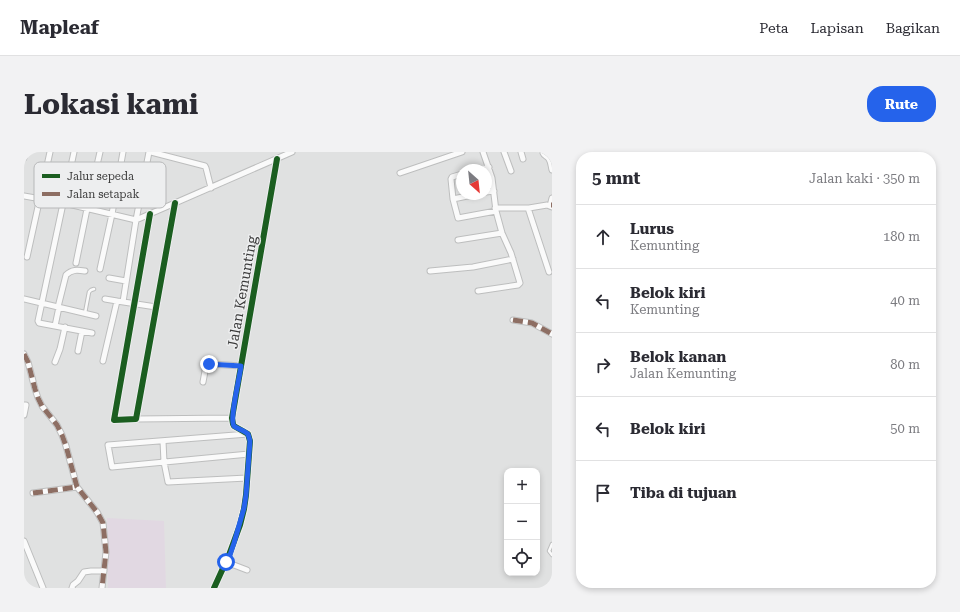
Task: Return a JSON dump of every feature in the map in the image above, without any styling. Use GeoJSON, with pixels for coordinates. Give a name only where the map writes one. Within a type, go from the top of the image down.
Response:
{"type":"FeatureCollection","features":[{"type":"Feature","properties":{"kind":"street"},"geometry":{"type":"LineString","coordinates":[[24,158],[25,152]]}},
{"type":"Feature","properties":{"kind":"street"},"geometry":{"type":"LineString","coordinates":[[48,162],[50,152]]}},
{"type":"Feature","properties":{"kind":"street"},"geometry":{"type":"LineString","coordinates":[[72,162],[74,152]]}},
{"type":"Feature","properties":{"kind":"street"},"geometry":{"type":"LineString","coordinates":[[98,162],[100,152]]}},
{"type":"Feature","properties":{"kind":"street"},"geometry":{"type":"LineString","coordinates":[[121,162],[123,152]]}},
{"type":"Feature","properties":{"kind":"street"},"geometry":{"type":"LineString","coordinates":[[148,162],[150,152],[204,166],[206,168],[211,188]]}},
{"type":"Feature","properties":{"kind":"street"},"geometry":{"type":"LineString","coordinates":[[166,207],[292,152]]}},
{"type":"Feature","properties":{"kind":"street"},"geometry":{"type":"LineString","coordinates":[[400,173],[462,152]]}},
{"type":"Feature","properties":{"kind":"street"},"geometry":{"type":"LineString","coordinates":[[483,152],[488,164]]}},
{"type":"Feature","properties":{"kind":"street"},"geometry":{"type":"LineString","coordinates":[[504,152],[511,171]]}},
{"type":"Feature","properties":{"kind":"street"},"geometry":{"type":"LineString","coordinates":[[521,152],[523,159]]}},
{"type":"Feature","properties":{"kind":"street"},"geometry":{"type":"LineString","coordinates":[[543,153],[550,160],[552,170]]}},
{"type":"Feature","properties":{"kind":"street","name":"Jalan Kemunting"},"geometry":{"type":"LineString","coordinates":[[232,418],[277,159]]}},
{"type":"Feature","properties":{"kind":"street"},"geometry":{"type":"LineString","coordinates":[[456,176],[451,179],[453,198],[458,218],[496,209],[528,208],[547,205],[551,206],[552,198]]}},
{"type":"Feature","properties":{"kind":"street"},"geometry":{"type":"LineString","coordinates":[[478,292],[518,285],[520,281],[502,233],[496,209],[492,178]]}},
{"type":"Feature","properties":{"kind":"street"},"geometry":{"type":"LineString","coordinates":[[24,196],[34,197]]}},
{"type":"Feature","properties":{"kind":"street"},"geometry":{"type":"LineString","coordinates":[[136,419],[175,203]]}},
{"type":"Feature","properties":{"kind":"street"},"geometry":{"type":"LineString","coordinates":[[27,256],[37,208]]}},
{"type":"Feature","properties":{"kind":"street"},"geometry":{"type":"LineString","coordinates":[[63,208],[38,322],[92,333]]}},
{"type":"Feature","properties":{"kind":"street"},"geometry":{"type":"LineString","coordinates":[[83,208],[136,220],[164,208]]}},
{"type":"Feature","properties":{"kind":"street"},"geometry":{"type":"LineString","coordinates":[[100,269],[113,208]]}},
{"type":"Feature","properties":{"kind":"street"},"geometry":{"type":"LineString","coordinates":[[103,361],[126,281],[138,208]]}},
{"type":"Feature","properties":{"kind":"street"},"geometry":{"type":"LineString","coordinates":[[528,208],[549,272]]}},
{"type":"Feature","properties":{"kind":"street"},"geometry":{"type":"LineString","coordinates":[[76,263],[87,209]]}},
{"type":"Feature","properties":{"kind":"street"},"geometry":{"type":"LineString","coordinates":[[150,214],[114,420],[232,418],[233,424],[236,428],[248,434],[250,441],[248,478],[244,508],[230,555],[214,588]]}},
{"type":"Feature","properties":{"kind":"street"},"geometry":{"type":"LineString","coordinates":[[458,240],[502,233]]}},
{"type":"Feature","properties":{"kind":"street"},"geometry":{"type":"LineString","coordinates":[[430,270],[473,267],[513,259]]}},
{"type":"Feature","properties":{"kind":"street"},"geometry":{"type":"LineString","coordinates":[[55,326],[66,275],[74,270],[85,271]]}},
{"type":"Feature","properties":{"kind":"street"},"geometry":{"type":"LineString","coordinates":[[109,278],[126,281]]}},
{"type":"Feature","properties":{"kind":"street"},"geometry":{"type":"LineString","coordinates":[[105,298],[156,308]]}},
{"type":"Feature","properties":{"kind":"street"},"geometry":{"type":"LineString","coordinates":[[24,299],[96,316]]}},
{"type":"Feature","properties":{"kind":"street"},"geometry":{"type":"LineString","coordinates":[[513,320],[532,323],[552,334]]}},
{"type":"Feature","properties":{"kind":"street"},"geometry":{"type":"LineString","coordinates":[[55,362],[65,328]]}},
{"type":"Feature","properties":{"kind":"street"},"geometry":{"type":"LineString","coordinates":[[78,351],[82,331]]}},
{"type":"Feature","properties":{"kind":"street"},"geometry":{"type":"LineString","coordinates":[[24,354],[28,362],[38,398],[62,434],[77,488],[97,512],[103,523],[106,552],[102,588]]}},
{"type":"Feature","properties":{"kind":"street"},"geometry":{"type":"LineString","coordinates":[[203,382],[206,366],[208,364],[241,366]]}},
{"type":"Feature","properties":{"kind":"street"},"geometry":{"type":"LineString","coordinates":[[24,405],[26,405],[24,415]]}},
{"type":"Feature","properties":{"kind":"street"},"geometry":{"type":"LineString","coordinates":[[248,434],[108,445],[112,467],[249,454]]}},
{"type":"Feature","properties":{"kind":"street"},"geometry":{"type":"LineString","coordinates":[[163,440],[164,462],[168,482],[248,478]]}},
{"type":"Feature","properties":{"kind":"street"},"geometry":{"type":"LineString","coordinates":[[33,493],[77,488]]}},
{"type":"Feature","properties":{"kind":"street"},"geometry":{"type":"LineString","coordinates":[[24,542],[42,588]]}},
{"type":"Feature","properties":{"kind":"street"},"geometry":{"type":"LineString","coordinates":[[226,562],[247,570]]}},
{"type":"Feature","properties":{"kind":"street"},"geometry":{"type":"LineString","coordinates":[[72,588],[84,572],[104,571]]}},
{"type":"Feature","properties":{"kind":"lane"},"geometry":{"type":"LineString","coordinates":[[85,313],[89,292],[94,289]]}},
{"type":"Feature","properties":{"kind":"lane"},"geometry":{"type":"LineString","coordinates":[[552,544],[549,551],[552,555]]}},
{"type":"Feature","properties":{"kind":"shaded area"},"geometry":{"type":"Polygon","coordinates":[[[107,518],[164,521],[166,588],[108,588],[107,518]]]}},
{"type":"Feature","properties":{"kind":"marked path"},"geometry":{"type":"LineString","coordinates":[[513,320],[532,323],[552,334]]}},
{"type":"Feature","properties":{"kind":"marked path"},"geometry":{"type":"LineString","coordinates":[[24,354],[28,362],[38,398],[42,406],[57,425],[62,435],[77,487],[97,512],[103,523],[106,552],[102,588]]}},
{"type":"Feature","properties":{"kind":"marked path"},"geometry":{"type":"LineString","coordinates":[[33,493],[77,487]]}},
{"type":"Feature","properties":{"kind":"cycle path"},"geometry":{"type":"LineString","coordinates":[[214,588],[229,555],[244,509],[250,441],[248,434],[234,426],[232,418],[277,159]]}},
{"type":"Feature","properties":{"kind":"cycle path"},"geometry":{"type":"LineString","coordinates":[[150,214],[114,420],[136,419],[175,203]]}},
{"type":"Feature","properties":{"kind":"route"},"geometry":{"type":"LineString","coordinates":[[209,364],[241,366],[232,422],[236,428],[248,434],[250,441],[244,508],[230,555],[226,562]]}}]}
